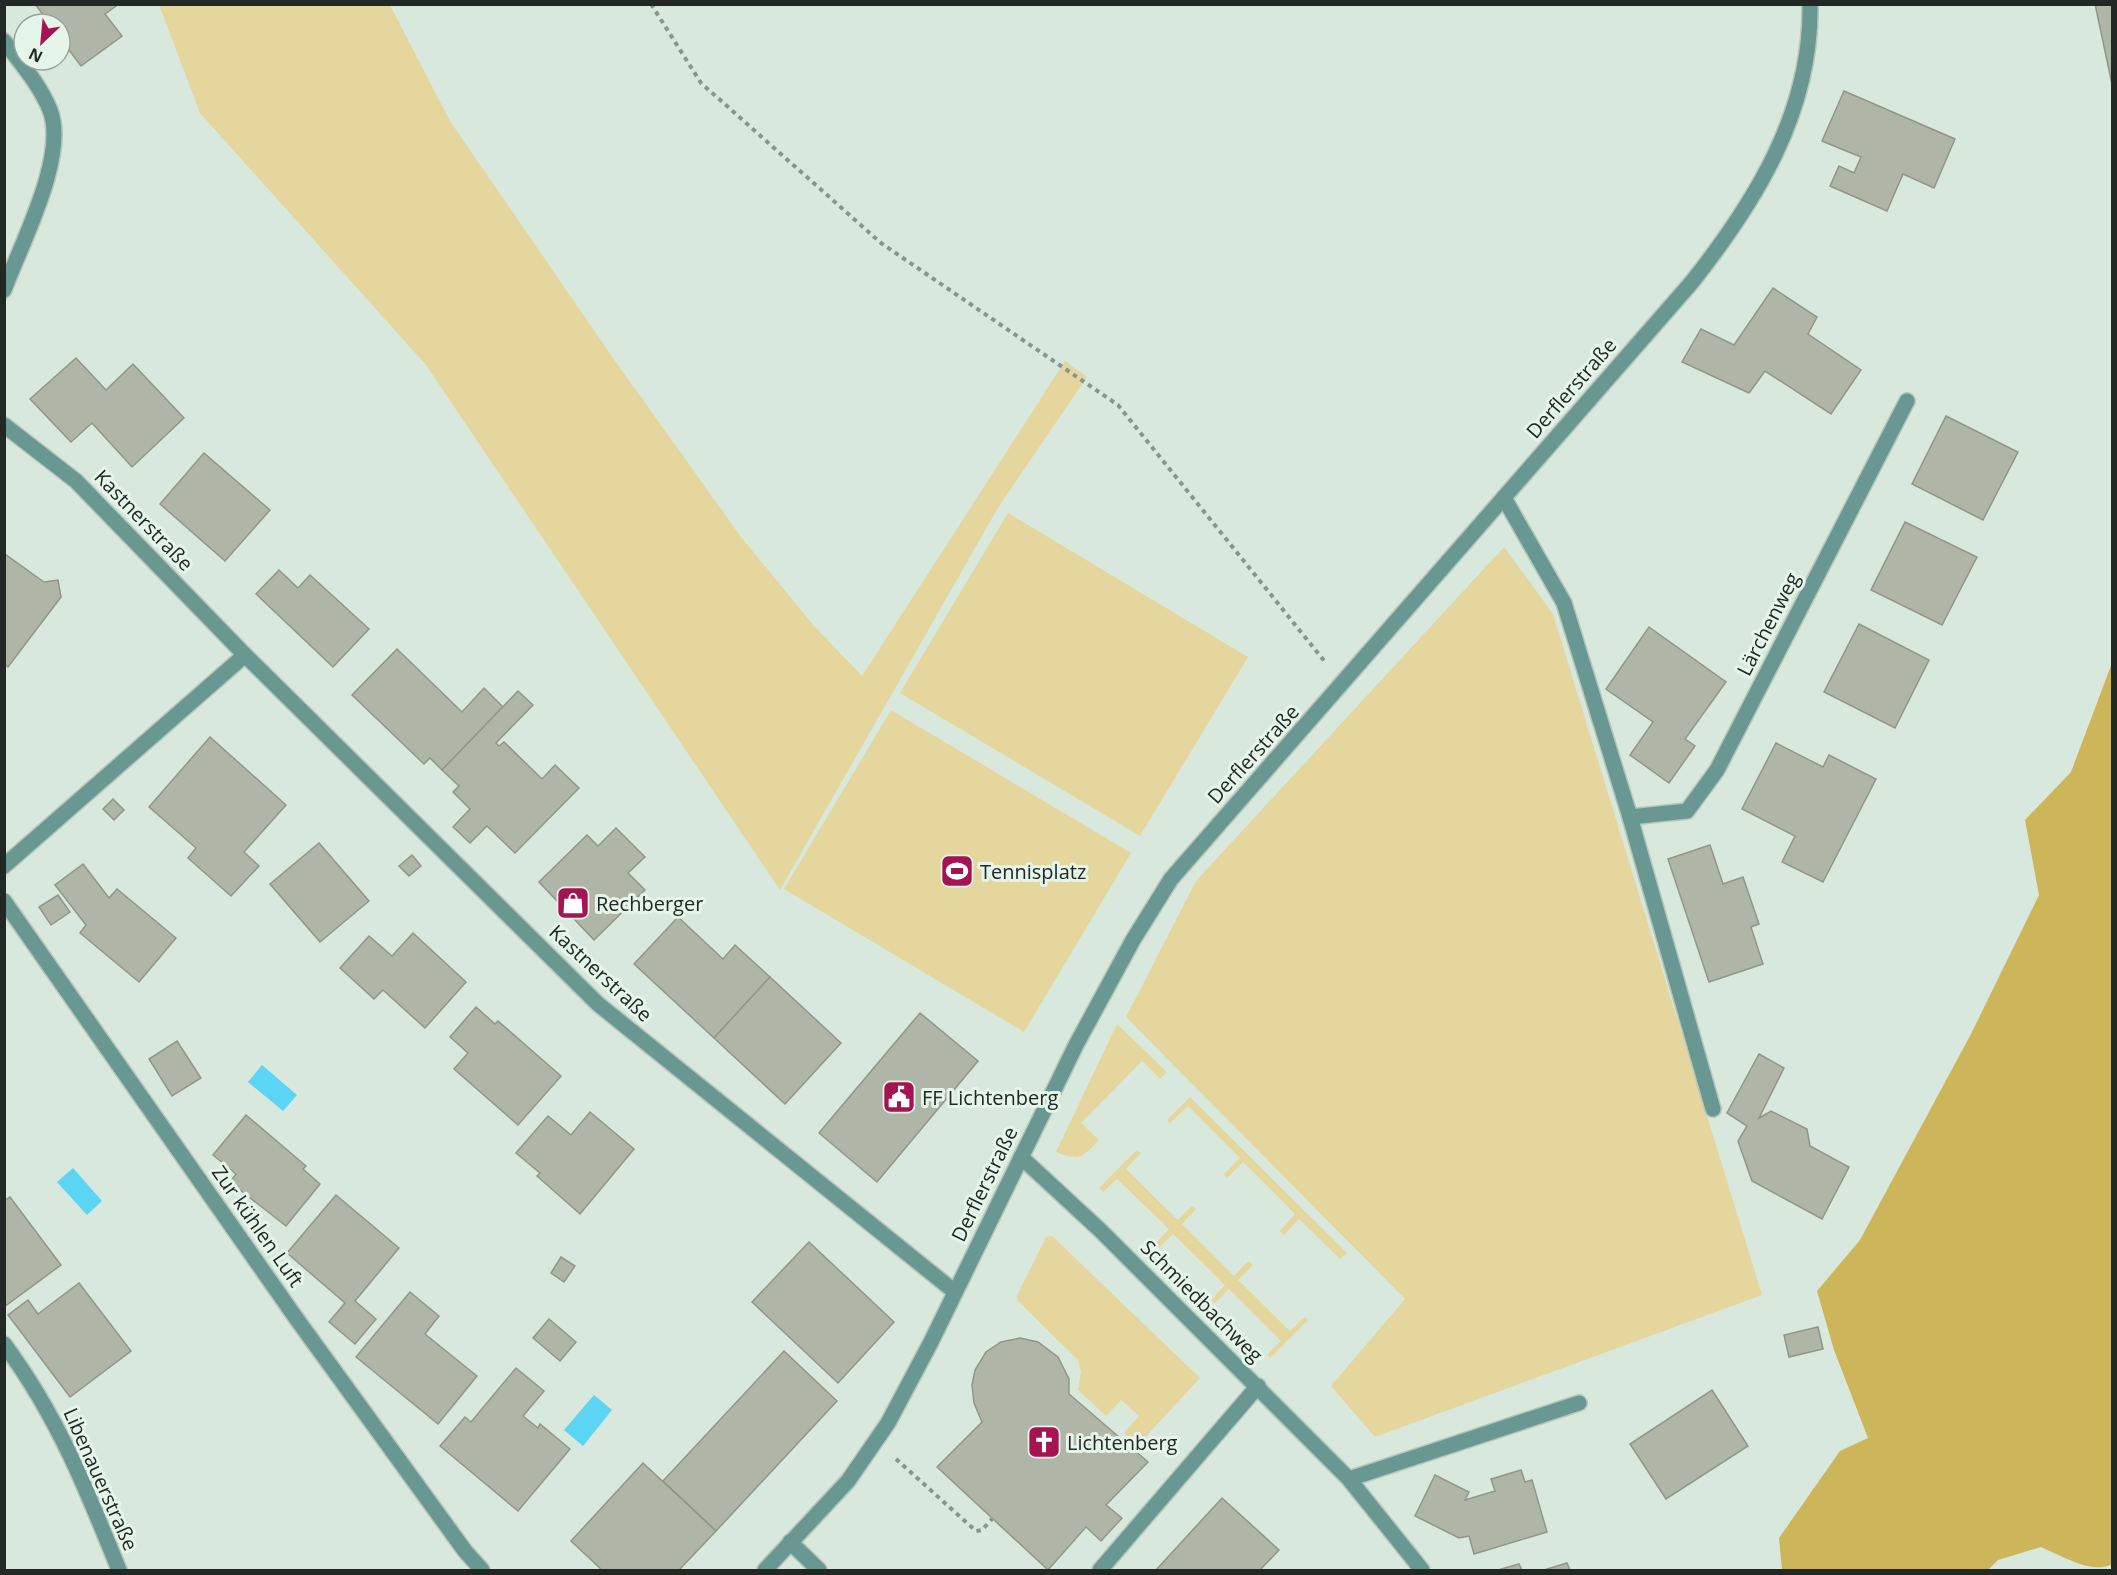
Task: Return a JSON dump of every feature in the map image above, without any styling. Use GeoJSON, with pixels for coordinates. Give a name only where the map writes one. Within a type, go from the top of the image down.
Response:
{"type":"FeatureCollection","features":[{"type":"Feature","properties":{"kind":"street","name":"Derflerstraße"},"geometry":{"type":"LineString","coordinates":[[765,1570],[848,1480],[888,1423],[1081,1035],[1152,907],[1196,849],[1343,685],[1692,282],[1738,222],[1764,179],[1787,129],[1806,72],[1810,4]]}},
{"type":"Feature","properties":{"kind":"street"},"geometry":{"type":"LineString","coordinates":[[4,40],[45,100],[55,133],[49,175],[4,290]]}},
{"type":"Feature","properties":{"kind":"street","name":"Lärchenweg"},"geometry":{"type":"LineString","coordinates":[[1630,817],[1687,811],[1717,770],[1907,400]]}},
{"type":"Feature","properties":{"kind":"street","name":"Kastnerstraße"},"geometry":{"type":"LineString","coordinates":[[4,425],[76,480],[245,655],[598,1004],[955,1292]]}},
{"type":"Feature","properties":{"kind":"street"},"geometry":{"type":"LineString","coordinates":[[1504,498],[1564,603],[1630,817],[1713,1108]]}},
{"type":"Feature","properties":{"kind":"street"},"geometry":{"type":"LineString","coordinates":[[4,866],[245,655]]}},
{"type":"Feature","properties":{"kind":"street","name":"Zur kühlen Luft"},"geometry":{"type":"LineString","coordinates":[[4,902],[317,1347],[465,1551],[482,1570]]}},
{"type":"Feature","properties":{"kind":"street","name":"Schmiedbachweg"},"geometry":{"type":"LineString","coordinates":[[1021,1157],[1101,1231],[1349,1479],[1422,1570]]}},
{"type":"Feature","properties":{"kind":"street","name":"Libenauerstraße"},"geometry":{"type":"LineString","coordinates":[[4,1344],[34,1384],[76,1463],[119,1570]]}},
{"type":"Feature","properties":{"kind":"street"},"geometry":{"type":"LineString","coordinates":[[1100,1570],[1258,1386]]}},
{"type":"Feature","properties":{"kind":"street"},"geometry":{"type":"LineString","coordinates":[[1349,1479],[1579,1403]]}},
{"type":"Feature","properties":{"kind":"street"},"geometry":{"type":"LineString","coordinates":[[790,1542],[819,1570]]}},
{"type":"Feature","properties":{"kind":"path"},"geometry":{"type":"LineString","coordinates":[[651,4],[701,83],[881,243],[1118,405],[1343,685]]}},
{"type":"Feature","properties":{"kind":"path"},"geometry":{"type":"LineString","coordinates":[[909,1470],[976,1531],[982,1530],[992,1519]]}},
{"type":"Feature","properties":{"kind":"shaded area"},"geometry":{"type":"Polygon","coordinates":[[[159,5],[390,5],[450,121],[613,358],[741,537],[815,627],[862,676],[1065,361],[1087,377],[999,506],[780,890],[426,365],[200,113],[159,5]]]}},
{"type":"Feature","properties":{"kind":"shaded area","name":"Tennisplatz"},"geometry":{"type":"Polygon","coordinates":[[[1008,513],[1248,657],[1140,836],[900,693],[1008,513]]]}},
{"type":"Feature","properties":{"kind":"shaded area"},"geometry":{"type":"Polygon","coordinates":[[[1504,547],[1553,614],[1762,1295],[1375,1437],[1331,1386],[1405,1299],[1126,1017],[1196,881],[1504,547]]]}},
{"type":"Feature","properties":{"kind":"shaded area"},"geometry":{"type":"Polygon","coordinates":[[[2112,663],[2112,1564],[2104,1567],[2087,1566],[2041,1547],[1998,1560],[1988,1570],[1782,1570],[1779,1538],[1840,1451],[1868,1438],[1834,1350],[1817,1291],[1860,1240],[1971,1034],[2039,895],[2025,820],[2071,772],[2112,663]]]}},
{"type":"Feature","properties":{"kind":"shaded area","name":"Tennisplatz"},"geometry":{"type":"Polygon","coordinates":[[[891,710],[1131,853],[1024,1032],[784,889],[891,710]]]}},
{"type":"Feature","properties":{"kind":"shaded area"},"geometry":{"type":"Polygon","coordinates":[[[1117,1024],[1167,1072],[1160,1079],[1142,1061],[1081,1123],[1099,1140],[1080,1156],[1056,1152],[1117,1024]]]}},
{"type":"Feature","properties":{"kind":"shaded area"},"geometry":{"type":"Polygon","coordinates":[[[1190,1097],[1347,1253],[1340,1259],[1299,1219],[1284,1235],[1280,1231],[1295,1214],[1243,1162],[1227,1178],[1224,1174],[1240,1158],[1188,1106],[1170,1123],[1167,1120],[1190,1097]]]}},
{"type":"Feature","properties":{"kind":"shaded area"},"geometry":{"type":"Polygon","coordinates":[[[1137,1150],[1141,1153],[1126,1169],[1178,1220],[1192,1206],[1196,1209],[1182,1224],[1234,1276],[1248,1261],[1253,1265],[1238,1280],[1290,1331],[1304,1317],[1308,1320],[1270,1358],[1267,1355],[1281,1341],[1229,1289],[1215,1303],[1211,1300],[1225,1285],[1173,1234],[1159,1248],[1155,1244],[1169,1229],[1117,1179],[1103,1192],[1099,1188],[1137,1150]]]}},
{"type":"Feature","properties":{"kind":"shaded area"},"geometry":{"type":"Polygon","coordinates":[[[1052,1236],[1200,1378],[1137,1446],[1124,1433],[1139,1416],[1121,1400],[1106,1416],[1078,1390],[1081,1372],[1078,1360],[1018,1301],[1017,1296],[1046,1237],[1052,1236]]]}},
{"type":"Feature","properties":{"kind":"water"},"geometry":{"type":"Polygon","coordinates":[[[262,1065],[297,1095],[283,1111],[248,1082],[262,1065]]]}},
{"type":"Feature","properties":{"kind":"water"},"geometry":{"type":"Polygon","coordinates":[[[73,1168],[102,1201],[87,1215],[57,1182],[73,1168]]]}},
{"type":"Feature","properties":{"kind":"water"},"geometry":{"type":"Polygon","coordinates":[[[594,1395],[612,1410],[583,1446],[564,1430],[594,1395]]]}},
{"type":"Feature","properties":{"kind":"building"},"geometry":{"type":"Polygon","coordinates":[[[35,4],[119,4],[105,14],[122,36],[81,66],[72,54],[72,12],[41,12],[35,4]]]}},
{"type":"Feature","properties":{"kind":"building"},"geometry":{"type":"Polygon","coordinates":[[[2095,4],[2112,4],[2112,84],[2095,4]]]}},
{"type":"Feature","properties":{"kind":"building"},"geometry":{"type":"Polygon","coordinates":[[[1844,91],[1955,139],[1934,188],[1903,174],[1887,211],[1830,186],[1839,166],[1854,173],[1861,157],[1822,141],[1844,91]]]}},
{"type":"Feature","properties":{"kind":"building"},"geometry":{"type":"Polygon","coordinates":[[[1773,288],[1817,317],[1808,334],[1861,370],[1831,414],[1765,371],[1749,393],[1682,362],[1701,329],[1734,345],[1773,288]]]}},
{"type":"Feature","properties":{"kind":"building"},"geometry":{"type":"Polygon","coordinates":[[[76,358],[106,390],[133,364],[184,418],[132,467],[92,423],[71,442],[30,399],[76,358]]]}},
{"type":"Feature","properties":{"kind":"building"},"geometry":{"type":"Polygon","coordinates":[[[1946,416],[2018,452],[1983,520],[1912,484],[1946,416]]]}},
{"type":"Feature","properties":{"kind":"building"},"geometry":{"type":"Polygon","coordinates":[[[204,453],[270,510],[225,561],[160,504],[204,453]]]}},
{"type":"Feature","properties":{"kind":"building"},"geometry":{"type":"Polygon","coordinates":[[[1905,522],[1977,557],[1942,625],[1871,590],[1905,522]]]}},
{"type":"Feature","properties":{"kind":"building"},"geometry":{"type":"Polygon","coordinates":[[[4,539],[5,554],[44,582],[58,580],[61,597],[8,667],[4,664],[4,539]]]}},
{"type":"Feature","properties":{"kind":"building"},"geometry":{"type":"Polygon","coordinates":[[[279,570],[298,588],[310,575],[369,629],[333,667],[256,594],[279,570]]]}},
{"type":"Feature","properties":{"kind":"building"},"geometry":{"type":"Polygon","coordinates":[[[1859,624],[1929,660],[1895,728],[1824,692],[1859,624]]]}},
{"type":"Feature","properties":{"kind":"building"},"geometry":{"type":"Polygon","coordinates":[[[1649,627],[1726,682],[1685,739],[1695,746],[1669,783],[1630,755],[1653,722],[1606,689],[1649,627]]]}},
{"type":"Feature","properties":{"kind":"building"},"geometry":{"type":"Polygon","coordinates":[[[397,649],[462,712],[484,688],[503,707],[442,770],[430,758],[424,764],[352,695],[397,649]]]}},
{"type":"Feature","properties":{"kind":"building"},"geometry":{"type":"Polygon","coordinates":[[[518,691],[533,705],[496,743],[499,746],[504,742],[542,779],[555,765],[579,788],[515,853],[487,826],[470,843],[453,827],[470,809],[453,792],[459,786],[442,770],[518,691]]]}},
{"type":"Feature","properties":{"kind":"building"},"geometry":{"type":"Polygon","coordinates":[[[210,737],[286,805],[244,852],[259,866],[231,896],[188,858],[196,848],[149,807],[210,737]]]}},
{"type":"Feature","properties":{"kind":"building"},"geometry":{"type":"Polygon","coordinates":[[[1776,743],[1823,767],[1829,755],[1876,779],[1823,882],[1782,862],[1795,836],[1742,809],[1776,743]]]}},
{"type":"Feature","properties":{"kind":"building"},"geometry":{"type":"Polygon","coordinates":[[[113,799],[124,810],[114,820],[103,809],[113,799]]]}},
{"type":"Feature","properties":{"kind":"building"},"geometry":{"type":"Polygon","coordinates":[[[616,828],[645,857],[628,873],[645,890],[594,940],[539,882],[587,835],[598,846],[616,828]]]}},
{"type":"Feature","properties":{"kind":"building"},"geometry":{"type":"Polygon","coordinates":[[[319,843],[369,901],[320,942],[270,884],[319,843]]]}},
{"type":"Feature","properties":{"kind":"building"},"geometry":{"type":"Polygon","coordinates":[[[1710,845],[1723,884],[1743,877],[1759,924],[1751,927],[1763,964],[1709,982],[1668,859],[1710,845]]]}},
{"type":"Feature","properties":{"kind":"building"},"geometry":{"type":"Polygon","coordinates":[[[412,855],[421,866],[409,876],[399,866],[412,855]]]}},
{"type":"Feature","properties":{"kind":"building"},"geometry":{"type":"Polygon","coordinates":[[[83,864],[109,898],[117,889],[176,938],[139,982],[80,933],[86,925],[55,885],[83,864]]]}},
{"type":"Feature","properties":{"kind":"building"},"geometry":{"type":"Polygon","coordinates":[[[58,895],[70,912],[51,925],[39,907],[58,895]]]}},
{"type":"Feature","properties":{"kind":"building"},"geometry":{"type":"Polygon","coordinates":[[[678,917],[723,959],[735,945],[770,977],[714,1038],[634,964],[678,917]]]}},
{"type":"Feature","properties":{"kind":"building"},"geometry":{"type":"Polygon","coordinates":[[[413,933],[466,982],[425,1028],[383,990],[374,999],[340,968],[369,936],[392,956],[413,933]]]}},
{"type":"Feature","properties":{"kind":"building"},"geometry":{"type":"Polygon","coordinates":[[[770,977],[841,1043],[785,1104],[714,1038],[770,977]]]}},
{"type":"Feature","properties":{"kind":"building"},"geometry":{"type":"Polygon","coordinates":[[[476,1007],[495,1024],[498,1021],[561,1076],[518,1125],[454,1069],[468,1053],[450,1037],[476,1007]]]}},
{"type":"Feature","properties":{"kind":"building","name":"FF Lichtenberg"},"geometry":{"type":"Polygon","coordinates":[[[920,1013],[978,1061],[877,1182],[819,1133],[920,1013]]]}},
{"type":"Feature","properties":{"kind":"building"},"geometry":{"type":"Polygon","coordinates":[[[177,1041],[201,1078],[172,1096],[149,1059],[177,1041]]]}},
{"type":"Feature","properties":{"kind":"building"},"geometry":{"type":"Polygon","coordinates":[[[1759,1054],[1784,1068],[1759,1118],[1771,1111],[1807,1129],[1810,1146],[1849,1167],[1822,1219],[1752,1181],[1738,1141],[1747,1126],[1727,1113],[1759,1054]]]}},
{"type":"Feature","properties":{"kind":"building"},"geometry":{"type":"Polygon","coordinates":[[[590,1112],[634,1149],[580,1214],[537,1176],[540,1173],[516,1153],[548,1116],[571,1135],[590,1112]]]}},
{"type":"Feature","properties":{"kind":"building"},"geometry":{"type":"Polygon","coordinates":[[[246,1115],[306,1166],[303,1169],[320,1184],[286,1226],[230,1182],[236,1174],[213,1155],[246,1115]]]}},
{"type":"Feature","properties":{"kind":"building"},"geometry":{"type":"Polygon","coordinates":[[[336,1195],[399,1248],[355,1301],[376,1319],[355,1344],[329,1322],[345,1303],[287,1253],[336,1195]]]}},
{"type":"Feature","properties":{"kind":"building"},"geometry":{"type":"Polygon","coordinates":[[[10,1197],[61,1265],[4,1307],[4,1201],[10,1197]]]}},
{"type":"Feature","properties":{"kind":"building"},"geometry":{"type":"Polygon","coordinates":[[[809,1242],[894,1322],[838,1383],[752,1302],[809,1242]]]}},
{"type":"Feature","properties":{"kind":"building"},"geometry":{"type":"Polygon","coordinates":[[[561,1257],[575,1266],[564,1282],[551,1273],[561,1257]]]}},
{"type":"Feature","properties":{"kind":"building"},"geometry":{"type":"Polygon","coordinates":[[[79,1283],[131,1351],[70,1397],[8,1315],[28,1300],[38,1314],[79,1283]]]}},
{"type":"Feature","properties":{"kind":"building"},"geometry":{"type":"Polygon","coordinates":[[[410,1292],[439,1316],[425,1334],[477,1376],[438,1424],[356,1357],[410,1292]]]}},
{"type":"Feature","properties":{"kind":"building"},"geometry":{"type":"Polygon","coordinates":[[[549,1319],[576,1342],[560,1361],[533,1338],[549,1319]]]}},
{"type":"Feature","properties":{"kind":"building"},"geometry":{"type":"Polygon","coordinates":[[[1818,1327],[1823,1349],[1789,1357],[1784,1335],[1818,1327]]]}},
{"type":"Feature","properties":{"kind":"building","name":"Lichtenberg"},"geometry":{"type":"Polygon","coordinates":[[[1020,1338],[1038,1342],[1058,1357],[1069,1379],[1069,1394],[1148,1462],[1106,1505],[1122,1518],[1101,1541],[1086,1527],[1048,1570],[937,1467],[982,1422],[974,1403],[972,1385],[975,1370],[986,1352],[1001,1342],[1020,1338]]]}},
{"type":"Feature","properties":{"kind":"building"},"geometry":{"type":"Polygon","coordinates":[[[784,1351],[837,1401],[716,1531],[663,1481],[784,1351]]]}},
{"type":"Feature","properties":{"kind":"building"},"geometry":{"type":"Polygon","coordinates":[[[516,1368],[544,1391],[523,1416],[538,1428],[540,1424],[570,1449],[518,1511],[440,1446],[465,1417],[471,1422],[516,1368]]]}},
{"type":"Feature","properties":{"kind":"building"},"geometry":{"type":"Polygon","coordinates":[[[1712,1390],[1748,1446],[1666,1499],[1630,1444],[1712,1390]]]}},
{"type":"Feature","properties":{"kind":"building"},"geometry":{"type":"Polygon","coordinates":[[[643,1463],[716,1531],[679,1570],[602,1570],[571,1541],[643,1463]]]}},
{"type":"Feature","properties":{"kind":"building"},"geometry":{"type":"Polygon","coordinates":[[[1521,1470],[1525,1482],[1532,1480],[1547,1532],[1474,1554],[1469,1536],[1459,1538],[1415,1516],[1435,1475],[1469,1492],[1465,1500],[1495,1491],[1491,1479],[1521,1470]]]}},
{"type":"Feature","properties":{"kind":"building"},"geometry":{"type":"Polygon","coordinates":[[[1222,1498],[1279,1550],[1260,1570],[1156,1570],[1222,1498]]]}},
{"type":"Feature","properties":{"kind":"building"},"geometry":{"type":"Polygon","coordinates":[[[1567,1563],[1570,1570],[1544,1570],[1567,1563]]]}},
{"type":"Feature","properties":{"kind":"building"},"geometry":{"type":"Polygon","coordinates":[[[1519,1564],[1522,1570],[1498,1570],[1519,1564]]]}},
{"type":"Feature","properties":{"kind":"place","name":"Tennisplatz"},"geometry":{"type":"Point","coordinates":[957,871]}},
{"type":"Feature","properties":{"kind":"place","name":"Rechberger"},"geometry":{"type":"Point","coordinates":[573,903]}},
{"type":"Feature","properties":{"kind":"place","name":"FF Lichtenberg"},"geometry":{"type":"Point","coordinates":[899,1097]}},
{"type":"Feature","properties":{"kind":"place","name":"Lichtenberg"},"geometry":{"type":"Point","coordinates":[1044,1442]}}]}
